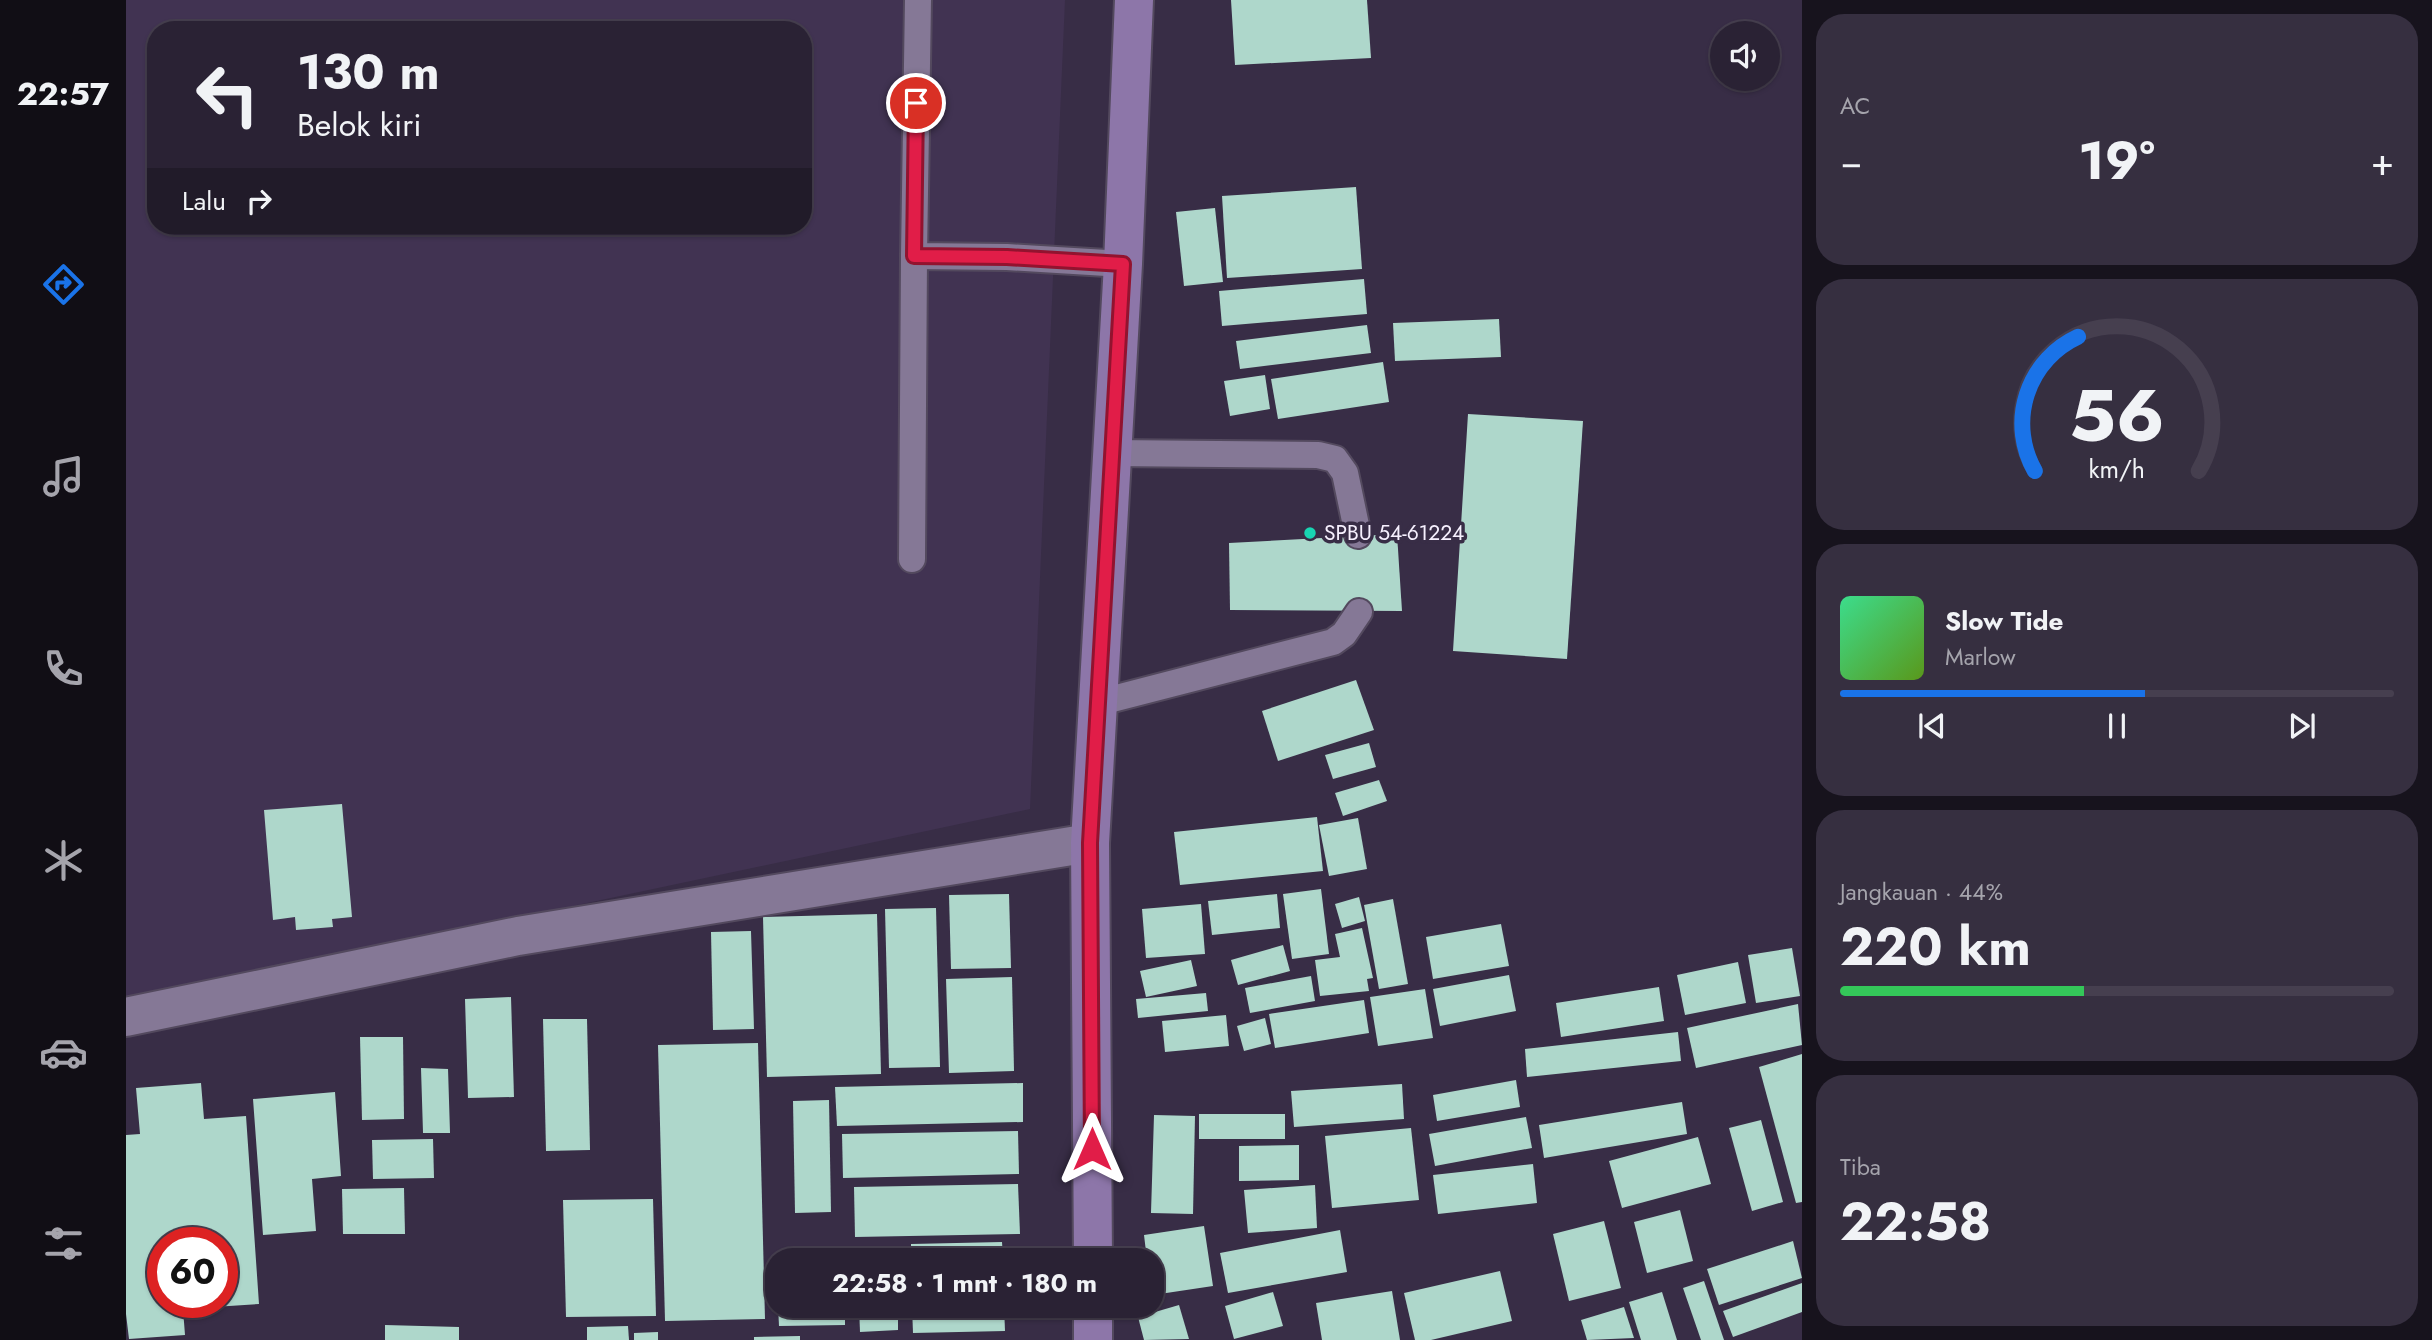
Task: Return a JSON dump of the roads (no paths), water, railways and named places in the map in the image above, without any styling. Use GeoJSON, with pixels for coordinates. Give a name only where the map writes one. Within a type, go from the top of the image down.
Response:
{"type":"FeatureCollection","features":[{"type":"Feature","properties":{"kind":"main road"},"geometry":{"type":"LineString","coordinates":[[1093,1248],[1090,843],[1123,264],[1134,0]]}},
{"type":"Feature","properties":{"kind":"main road"},"geometry":{"type":"LineString","coordinates":[[1093,1318],[1093,1340]]}},
{"type":"Feature","properties":{"kind":"street"},"geometry":{"type":"LineString","coordinates":[[126,1017],[518,936],[1090,843]]}},
{"type":"Feature","properties":{"kind":"lane"},"geometry":{"type":"LineString","coordinates":[[912,559],[918,0]]}},
{"type":"Feature","properties":{"kind":"lane"},"geometry":{"type":"LineString","coordinates":[[914,256],[1007,257],[1123,264]]}},
{"type":"Feature","properties":{"kind":"lane"},"geometry":{"type":"LineString","coordinates":[[1111,453],[1318,455],[1335,459],[1345,472],[1358,535]]}},
{"type":"Feature","properties":{"kind":"lane"},"geometry":{"type":"LineString","coordinates":[[1097,703],[1333,642],[1344,634],[1359,612]]}},
{"type":"Feature","properties":{"kind":"place","name":"SPBU 54-61224"},"geometry":{"type":"Point","coordinates":[1310,533]}}]}
